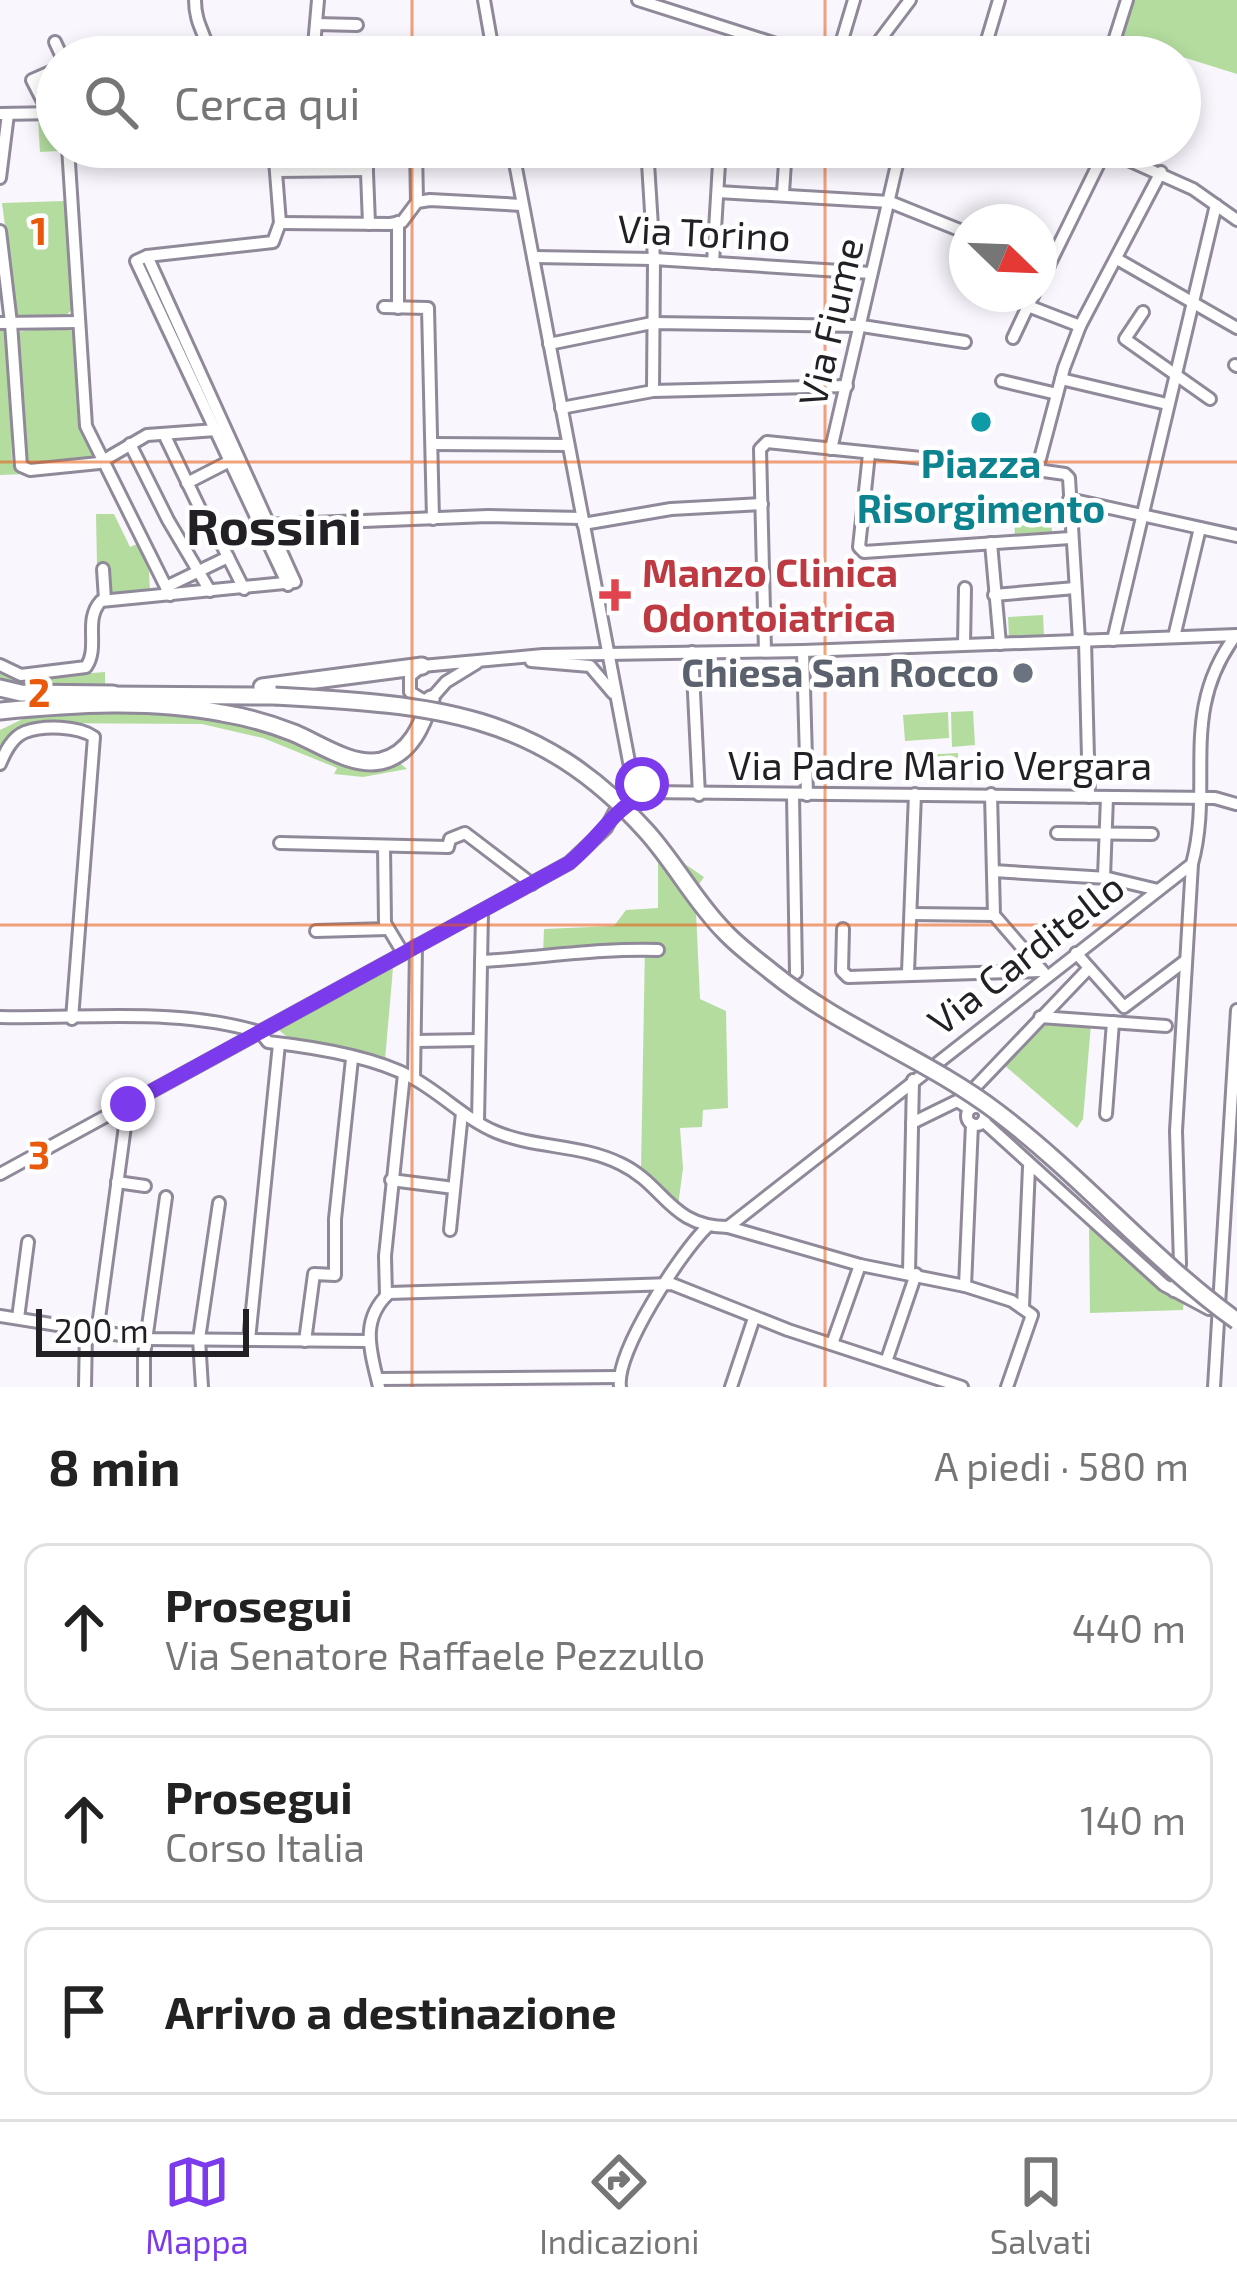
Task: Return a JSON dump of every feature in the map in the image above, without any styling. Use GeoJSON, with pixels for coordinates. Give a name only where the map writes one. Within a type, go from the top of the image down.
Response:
{"type":"FeatureCollection","features":[{"type":"Feature","properties":{"kind":"highway"},"geometry":{"type":"LineString","coordinates":[[0,727],[15,717],[66,706],[422,666]]}},
{"type":"Feature","properties":{"kind":"highway"},"geometry":{"type":"LineString","coordinates":[[0,688],[238,716],[371,762],[396,755],[410,743],[431,699]]}},
{"type":"Feature","properties":{"kind":"highway"},"geometry":{"type":"LineString","coordinates":[[163,694],[407,704],[487,722],[557,754],[587,775],[649,834],[724,932],[778,976],[997,1112],[1237,1321]]}},
{"type":"Feature","properties":{"kind":"highway"},"geometry":{"type":"LineString","coordinates":[[0,706],[115,700]]}},
{"type":"Feature","properties":{"kind":"highway"},"geometry":{"type":"LineString","coordinates":[[0,706],[66,706]]}},
{"type":"Feature","properties":{"kind":"street"},"geometry":{"type":"LineString","coordinates":[[195,0],[196,24],[203,36]]}},
{"type":"Feature","properties":{"kind":"street"},"geometry":{"type":"LineString","coordinates":[[315,36],[318,0]]}},
{"type":"Feature","properties":{"kind":"street"},"geometry":{"type":"LineString","coordinates":[[484,0],[490,36]]}},
{"type":"Feature","properties":{"kind":"street"},"geometry":{"type":"LineString","coordinates":[[638,0],[751,36]]}},
{"type":"Feature","properties":{"kind":"street"},"geometry":{"type":"LineString","coordinates":[[843,36],[854,0]]}},
{"type":"Feature","properties":{"kind":"street"},"geometry":{"type":"LineString","coordinates":[[883,36],[910,0]]}},
{"type":"Feature","properties":{"kind":"street"},"geometry":{"type":"LineString","coordinates":[[988,36],[999,0]]}},
{"type":"Feature","properties":{"kind":"street"},"geometry":{"type":"LineString","coordinates":[[1116,36],[1127,0]]}},
{"type":"Feature","properties":{"kind":"street"},"geometry":{"type":"LineString","coordinates":[[316,24],[357,26]]}},
{"type":"Feature","properties":{"kind":"street"},"geometry":{"type":"LineString","coordinates":[[0,178],[4,114],[36,113]]}},
{"type":"Feature","properties":{"kind":"street"},"geometry":{"type":"LineString","coordinates":[[69,168],[86,426],[168,591]]}},
{"type":"Feature","properties":{"kind":"street"},"geometry":{"type":"LineString","coordinates":[[0,665],[21,675],[86,668],[92,657],[92,611],[105,600],[292,584],[142,259],[268,244],[277,237],[280,223],[276,168]]}},
{"type":"Feature","properties":{"kind":"street"},"geometry":{"type":"LineString","coordinates":[[280,223],[398,222],[417,202],[416,168]]}},
{"type":"Feature","properties":{"kind":"street"},"geometry":{"type":"LineString","coordinates":[[0,1174],[532,884],[583,853],[634,790],[516,168]]}},
{"type":"Feature","properties":{"kind":"street"},"geometry":{"type":"LineString","coordinates":[[649,168],[653,391]]}},
{"type":"Feature","properties":{"kind":"street"},"geometry":{"type":"LineString","coordinates":[[713,263],[719,168]]}},
{"type":"Feature","properties":{"kind":"street"},"geometry":{"type":"LineString","coordinates":[[783,194],[785,168]]}},
{"type":"Feature","properties":{"kind":"street","name":"Via Fiume"},"geometry":{"type":"LineString","coordinates":[[897,168],[832,449],[1036,470]]}},
{"type":"Feature","properties":{"kind":"street"},"geometry":{"type":"LineString","coordinates":[[1057,238],[1093,168]]}},
{"type":"Feature","properties":{"kind":"street"},"geometry":{"type":"LineString","coordinates":[[1151,168],[1237,220]]}},
{"type":"Feature","properties":{"kind":"street"},"geometry":{"type":"LineString","coordinates":[[276,171],[367,170],[369,224]]}},
{"type":"Feature","properties":{"kind":"street"},"geometry":{"type":"LineString","coordinates":[[1089,797],[1068,476],[1036,470],[1080,326],[1161,172]]}},
{"type":"Feature","properties":{"kind":"street"},"geometry":{"type":"LineString","coordinates":[[718,192],[890,202],[949,225]]}},
{"type":"Feature","properties":{"kind":"street"},"geometry":{"type":"LineString","coordinates":[[417,202],[522,205]]}},
{"type":"Feature","properties":{"kind":"street"},"geometry":{"type":"LineString","coordinates":[[1113,640],[1216,205]]}},
{"type":"Feature","properties":{"kind":"street"},"geometry":{"type":"LineString","coordinates":[[398,222],[398,308]]}},
{"type":"Feature","properties":{"kind":"street"},"geometry":{"type":"LineString","coordinates":[[0,231],[19,463],[30,470],[91,465],[147,435],[220,428]]}},
{"type":"Feature","properties":{"kind":"street","name":"Via Torino"},"geometry":{"type":"LineString","coordinates":[[533,257],[654,259],[872,273]]}},
{"type":"Feature","properties":{"kind":"street"},"geometry":{"type":"LineString","coordinates":[[1117,259],[1237,328]]}},
{"type":"Feature","properties":{"kind":"street"},"geometry":{"type":"LineString","coordinates":[[384,307],[428,308],[433,519]]}},
{"type":"Feature","properties":{"kind":"street"},"geometry":{"type":"LineString","coordinates":[[1012,338],[1025,312]]}},
{"type":"Feature","properties":{"kind":"street"},"geometry":{"type":"LineString","coordinates":[[1054,312],[1080,326]]}},
{"type":"Feature","properties":{"kind":"street"},"geometry":{"type":"LineString","coordinates":[[1142,312],[1125,339],[1210,398]]}},
{"type":"Feature","properties":{"kind":"street"},"geometry":{"type":"LineString","coordinates":[[6,323],[79,322]]}},
{"type":"Feature","properties":{"kind":"street"},"geometry":{"type":"LineString","coordinates":[[549,344],[652,322],[862,326],[964,342]]}},
{"type":"Feature","properties":{"kind":"street"},"geometry":{"type":"LineString","coordinates":[[1061,379],[1167,404]]}},
{"type":"Feature","properties":{"kind":"street"},"geometry":{"type":"LineString","coordinates":[[1002,381],[1057,394]]}},
{"type":"Feature","properties":{"kind":"street"},"geometry":{"type":"LineString","coordinates":[[562,408],[653,391],[847,386]]}},
{"type":"Feature","properties":{"kind":"street"},"geometry":{"type":"LineString","coordinates":[[164,434],[244,589]]}},
{"type":"Feature","properties":{"kind":"street"},"geometry":{"type":"LineString","coordinates":[[765,651],[760,449],[766,442],[832,449]]}},
{"type":"Feature","properties":{"kind":"street"},"geometry":{"type":"LineString","coordinates":[[130,444],[210,592]]}},
{"type":"Feature","properties":{"kind":"street"},"geometry":{"type":"LineString","coordinates":[[432,444],[568,445]]}},
{"type":"Feature","properties":{"kind":"street"},"geometry":{"type":"LineString","coordinates":[[869,454],[861,550],[1070,538]]}},
{"type":"Feature","properties":{"kind":"street"},"geometry":{"type":"LineString","coordinates":[[187,483],[234,459]]}},
{"type":"Feature","properties":{"kind":"street"},"geometry":{"type":"LineString","coordinates":[[1069,499],[1237,536]]}},
{"type":"Feature","properties":{"kind":"street"},"geometry":{"type":"LineString","coordinates":[[265,525],[433,519],[583,521],[671,509],[762,504]]}},
{"type":"Feature","properties":{"kind":"street"},"geometry":{"type":"LineString","coordinates":[[1174,637],[1200,528]]}},
{"type":"Feature","properties":{"kind":"street"},"geometry":{"type":"LineString","coordinates":[[991,543],[1000,644]]}},
{"type":"Feature","properties":{"kind":"street"},"geometry":{"type":"LineString","coordinates":[[168,591],[228,557]]}},
{"type":"Feature","properties":{"kind":"street"},"geometry":{"type":"LineString","coordinates":[[104,568],[105,600]]}},
{"type":"Feature","properties":{"kind":"street"},"geometry":{"type":"LineString","coordinates":[[964,645],[965,588]]}},
{"type":"Feature","properties":{"kind":"street"},"geometry":{"type":"LineString","coordinates":[[994,595],[1076,588]]}},
{"type":"Feature","properties":{"kind":"street"},"geometry":{"type":"LineString","coordinates":[[478,663],[446,682],[431,699],[416,698],[408,684],[422,666],[510,659],[1237,635]]}},
{"type":"Feature","properties":{"kind":"street"},"geometry":{"type":"LineString","coordinates":[[1174,1291],[1180,1264],[1176,1132],[1204,695],[1237,635]]}},
{"type":"Feature","properties":{"kind":"street"},"geometry":{"type":"LineString","coordinates":[[796,973],[803,651]]}},
{"type":"Feature","properties":{"kind":"street"},"geometry":{"type":"LineString","coordinates":[[692,652],[699,795]]}},
{"type":"Feature","properties":{"kind":"street"},"geometry":{"type":"LineString","coordinates":[[510,659],[584,664],[598,673],[617,702]]}},
{"type":"Feature","properties":{"kind":"street"},"geometry":{"type":"LineString","coordinates":[[0,764],[13,741],[26,732],[78,728],[94,737],[72,1018]]}},
{"type":"Feature","properties":{"kind":"street"},"geometry":{"type":"LineString","coordinates":[[1236,805],[1237,789]]}},
{"type":"Feature","properties":{"kind":"street","name":"Via Padre Mario Vergara"},"geometry":{"type":"LineString","coordinates":[[634,790],[699,795],[1197,798],[1236,805]]}},
{"type":"Feature","properties":{"kind":"street"},"geometry":{"type":"LineString","coordinates":[[908,972],[915,794]]}},
{"type":"Feature","properties":{"kind":"street"},"geometry":{"type":"LineString","coordinates":[[991,794],[994,915],[1045,974]]}},
{"type":"Feature","properties":{"kind":"street"},"geometry":{"type":"LineString","coordinates":[[1104,877],[1107,797]]}},
{"type":"Feature","properties":{"kind":"street"},"geometry":{"type":"LineString","coordinates":[[1057,832],[1152,835]]}},
{"type":"Feature","properties":{"kind":"street"},"geometry":{"type":"LineString","coordinates":[[280,843],[448,847],[450,839],[465,833],[532,884]]}},
{"type":"Feature","properties":{"kind":"street"},"geometry":{"type":"LineString","coordinates":[[384,845],[388,929],[403,953]]}},
{"type":"Feature","properties":{"kind":"street","name":"Via Carditello"},"geometry":{"type":"LineString","coordinates":[[728,1227],[1045,974],[1192,864]]}},
{"type":"Feature","properties":{"kind":"street"},"geometry":{"type":"LineString","coordinates":[[992,871],[1104,877],[1158,890]]}},
{"type":"Feature","properties":{"kind":"street"},"geometry":{"type":"LineString","coordinates":[[478,1122],[482,912]]}},
{"type":"Feature","properties":{"kind":"street"},"geometry":{"type":"LineString","coordinates":[[910,914],[994,915]]}},
{"type":"Feature","properties":{"kind":"street"},"geometry":{"type":"LineString","coordinates":[[316,931],[388,929]]}},
{"type":"Feature","properties":{"kind":"street"},"geometry":{"type":"LineString","coordinates":[[843,929],[844,975],[1045,974]]}},
{"type":"Feature","properties":{"kind":"street"},"geometry":{"type":"LineString","coordinates":[[389,1294],[391,1180],[415,1041],[416,946]]}},
{"type":"Feature","properties":{"kind":"street"},"geometry":{"type":"LineString","coordinates":[[481,961],[658,950]]}},
{"type":"Feature","properties":{"kind":"street"},"geometry":{"type":"LineString","coordinates":[[1076,953],[1124,1007],[1185,961]]}},
{"type":"Feature","properties":{"kind":"street"},"geometry":{"type":"LineString","coordinates":[[965,1286],[973,1113],[982,1080],[1089,968]]}},
{"type":"Feature","properties":{"kind":"street"},"geometry":{"type":"LineString","coordinates":[[1214,1387],[1230,1227],[1237,1010]]}},
{"type":"Feature","properties":{"kind":"street"},"geometry":{"type":"LineString","coordinates":[[1040,1017],[1166,1026]]}},
{"type":"Feature","properties":{"kind":"street"},"geometry":{"type":"LineString","coordinates":[[0,1018],[226,1022],[260,1032],[264,1040],[409,1076],[496,1132],[592,1151],[627,1166],[681,1217],[707,1227],[728,1227],[860,1264],[965,1286],[1023,1307],[1032,1315],[1007,1387]]}},
{"type":"Feature","properties":{"kind":"street"},"geometry":{"type":"LineString","coordinates":[[1106,1114],[1113,1022]]}},
{"type":"Feature","properties":{"kind":"street"},"geometry":{"type":"LineString","coordinates":[[415,1041],[479,1040]]}},
{"type":"Feature","properties":{"kind":"street"},"geometry":{"type":"LineString","coordinates":[[249,1340],[276,1043]]}},
{"type":"Feature","properties":{"kind":"street"},"geometry":{"type":"LineString","coordinates":[[305,1341],[314,1274],[335,1275],[335,1219],[352,1059]]}},
{"type":"Feature","properties":{"kind":"street"},"geometry":{"type":"LineString","coordinates":[[886,1362],[912,1274],[913,1080]]}},
{"type":"Feature","properties":{"kind":"street"},"geometry":{"type":"LineString","coordinates":[[973,1113],[982,1080]]}},
{"type":"Feature","properties":{"kind":"street"},"geometry":{"type":"LineString","coordinates":[[85,1387],[128,1104]]}},
{"type":"Feature","properties":{"kind":"street"},"geometry":{"type":"LineString","coordinates":[[450,1230],[462,1113]]}},
{"type":"Feature","properties":{"kind":"street"},"geometry":{"type":"LineString","coordinates":[[912,1123],[973,1113]]}},
{"type":"Feature","properties":{"kind":"street"},"geometry":{"type":"LineString","coordinates":[[973,1113],[1174,1291],[1204,1304],[1218,1318]]}},
{"type":"Feature","properties":{"kind":"street"},"geometry":{"type":"LineString","coordinates":[[1023,1307],[1029,1167]]}},
{"type":"Feature","properties":{"kind":"street"},"geometry":{"type":"LineString","coordinates":[[391,1180],[454,1188]]}},
{"type":"Feature","properties":{"kind":"street"},"geometry":{"type":"LineString","coordinates":[[117,1182],[145,1186]]}},
{"type":"Feature","properties":{"kind":"street"},"geometry":{"type":"LineString","coordinates":[[1028,1190],[1052,1186]]}},
{"type":"Feature","properties":{"kind":"street"},"geometry":{"type":"LineString","coordinates":[[144,1387],[166,1197]]}},
{"type":"Feature","properties":{"kind":"street"},"geometry":{"type":"LineString","coordinates":[[202,1387],[199,1339],[219,1203]]}},
{"type":"Feature","properties":{"kind":"street"},"geometry":{"type":"LineString","coordinates":[[707,1227],[666,1283],[621,1364],[620,1382],[378,1383],[367,1341],[378,1306],[389,1294],[666,1283],[754,1318],[962,1387]]}},
{"type":"Feature","properties":{"kind":"street"},"geometry":{"type":"LineString","coordinates":[[18,1318],[28,1242]]}},
{"type":"Feature","properties":{"kind":"street"},"geometry":{"type":"LineString","coordinates":[[832,1344],[860,1264]]}},
{"type":"Feature","properties":{"kind":"street"},"geometry":{"type":"LineString","coordinates":[[1204,1304],[1220,1293]]}},
{"type":"Feature","properties":{"kind":"street"},"geometry":{"type":"LineString","coordinates":[[0,1316],[146,1339],[367,1341]]}},
{"type":"Feature","properties":{"kind":"street"},"geometry":{"type":"LineString","coordinates":[[731,1387],[754,1318]]}},
{"type":"Feature","properties":{"kind":"green space"},"geometry":{"type":"Polygon","coordinates":[[[1134,0],[1237,0],[1237,74],[1201,63],[1201,36],[1124,36],[1134,0]]]}},
{"type":"Feature","properties":{"kind":"green space"},"geometry":{"type":"Polygon","coordinates":[[[64,201],[74,308],[64,317],[17,316],[2,203],[64,201]]]}},
{"type":"Feature","properties":{"kind":"green space"},"geometry":{"type":"Polygon","coordinates":[[[64,326],[75,333],[83,431],[93,459],[25,462],[16,332],[64,326]]]}},
{"type":"Feature","properties":{"kind":"green space"},"geometry":{"type":"Polygon","coordinates":[[[0,328],[8,334],[12,463],[26,474],[0,475],[0,328]]]}},
{"type":"Feature","properties":{"kind":"green space"},"geometry":{"type":"Polygon","coordinates":[[[1013,500],[1051,503],[1052,534],[1015,537],[1013,500]]]}},
{"type":"Feature","properties":{"kind":"green space"},"geometry":{"type":"Polygon","coordinates":[[[96,514],[114,514],[130,547],[137,544],[149,571],[150,592],[108,595],[106,565],[97,565],[96,514]]]}},
{"type":"Feature","properties":{"kind":"green space"},"geometry":{"type":"Polygon","coordinates":[[[1043,615],[1044,636],[1009,638],[1008,617],[1043,615]]]}},
{"type":"Feature","properties":{"kind":"green space"},"geometry":{"type":"Polygon","coordinates":[[[0,668],[30,678],[105,672],[105,684],[24,689],[0,683],[0,668]]]}},
{"type":"Feature","properties":{"kind":"green space"},"geometry":{"type":"Polygon","coordinates":[[[973,711],[975,745],[952,747],[951,712],[973,711]]]}},
{"type":"Feature","properties":{"kind":"green space"},"geometry":{"type":"Polygon","coordinates":[[[948,712],[949,738],[905,741],[903,715],[948,712]]]}},
{"type":"Feature","properties":{"kind":"green space"},"geometry":{"type":"Polygon","coordinates":[[[205,713],[247,722],[343,760],[396,760],[407,769],[363,777],[334,774],[337,768],[263,738],[202,724],[32,723],[16,728],[0,745],[0,730],[29,716],[205,713]]]}},
{"type":"Feature","properties":{"kind":"green space"},"geometry":{"type":"Polygon","coordinates":[[[958,753],[959,772],[922,774],[921,755],[958,753]]]}},
{"type":"Feature","properties":{"kind":"green space"},"geometry":{"type":"Polygon","coordinates":[[[658,861],[672,876],[682,862],[704,877],[695,890],[700,999],[726,1011],[728,1108],[703,1110],[702,1127],[680,1128],[683,1168],[678,1206],[641,1170],[645,945],[543,954],[544,929],[614,926],[626,910],[658,908],[658,861]]]}},
{"type":"Feature","properties":{"kind":"green space"},"geometry":{"type":"Polygon","coordinates":[[[393,968],[385,1060],[312,1047],[278,1029],[393,968]]]}},
{"type":"Feature","properties":{"kind":"green space"},"geometry":{"type":"Polygon","coordinates":[[[1045,1021],[1091,1024],[1083,1119],[1077,1128],[1004,1065],[1045,1021]]]}},
{"type":"Feature","properties":{"kind":"green space"},"geometry":{"type":"Polygon","coordinates":[[[1089,1226],[1184,1299],[1183,1310],[1090,1313],[1089,1226]]]}},
{"type":"Feature","properties":{"kind":"place","name":"Piazza Risorgimento"},"geometry":{"type":"Point","coordinates":[981,422]}},
{"type":"Feature","properties":{"kind":"place","name":"Manzo Clinica Odontoiatrica"},"geometry":{"type":"Point","coordinates":[615,595]}},
{"type":"Feature","properties":{"kind":"place","name":"Chiesa San Rocco"},"geometry":{"type":"Point","coordinates":[1023,673]}},
{"type":"Feature","properties":{"kind":"district","name":"Rossini"},"geometry":{"type":"Point","coordinates":[274,527]}},
{"type":"Feature","properties":{"kind":"route"},"geometry":{"type":"LineString","coordinates":[[128,1104],[569,863],[595,841],[620,808],[641,796],[642,784]]}}]}
